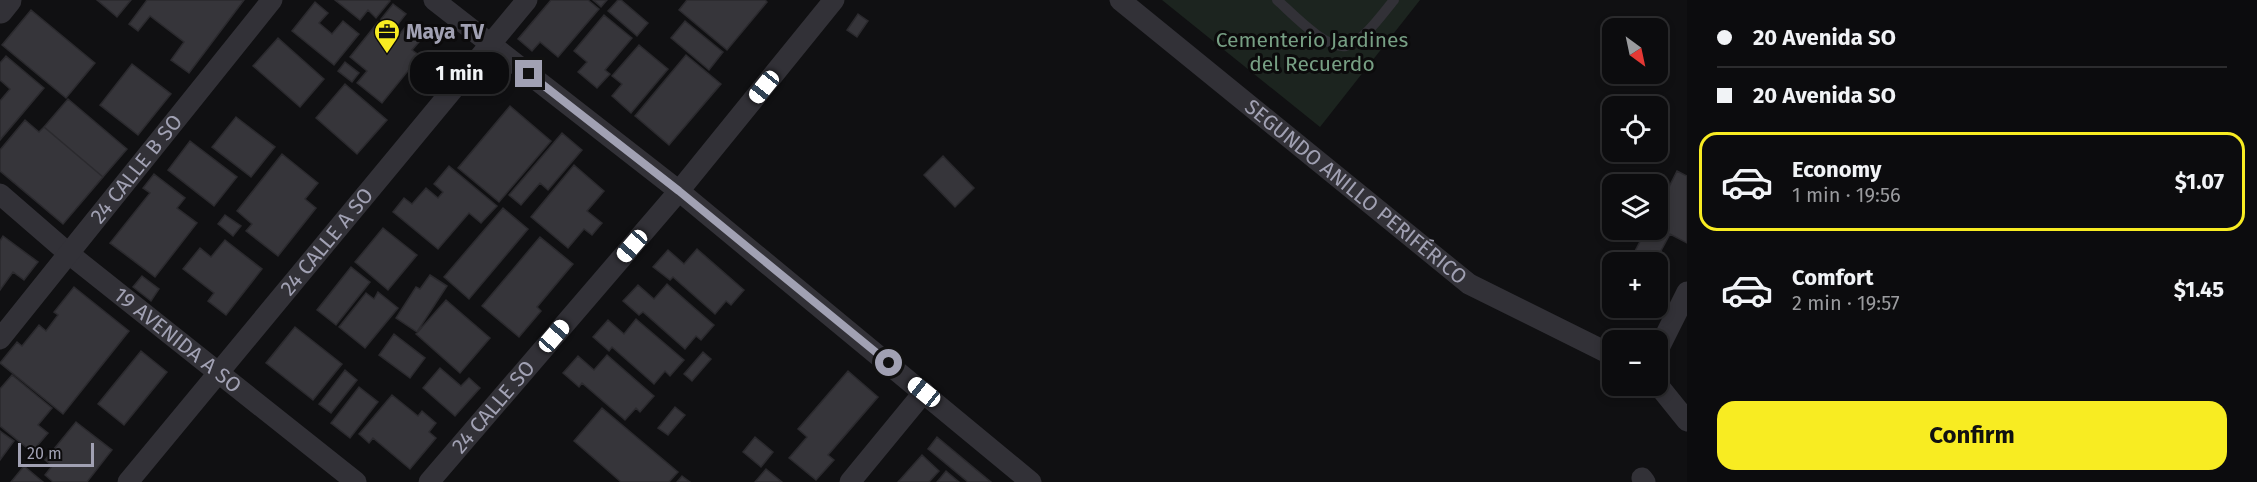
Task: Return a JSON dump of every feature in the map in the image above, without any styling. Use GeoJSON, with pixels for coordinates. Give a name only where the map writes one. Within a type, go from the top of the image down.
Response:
{"type":"FeatureCollection","features":[{"type":"Feature","properties":{"kind":"street"},"geometry":{"type":"LineString","coordinates":[[0,10],[8,0]]}},
{"type":"Feature","properties":{"kind":"street","name":"24 CALLE B SO"},"geometry":{"type":"LineString","coordinates":[[0,339],[272,0]]}},
{"type":"Feature","properties":{"kind":"street"},"geometry":{"type":"LineString","coordinates":[[434,0],[679,191],[1031,482]]}},
{"type":"Feature","properties":{"kind":"street","name":"24 CALLE A SO"},"geometry":{"type":"LineString","coordinates":[[128,482],[527,0]]}},
{"type":"Feature","properties":{"kind":"street","name":"24 CALLE SO"},"geometry":{"type":"LineString","coordinates":[[429,482],[679,191],[834,0]]}},
{"type":"Feature","properties":{"kind":"street","name":"SEGUNDO ANILLO PERIFÉRICO"},"geometry":{"type":"LineString","coordinates":[[1120,0],[1469,284],[1602,350]]}},
{"type":"Feature","properties":{"kind":"street","name":"19 AVENIDA A SO"},"geometry":{"type":"LineString","coordinates":[[0,194],[68,253],[356,482]]}},
{"type":"Feature","properties":{"kind":"street"},"geometry":{"type":"LineString","coordinates":[[1668,330],[1687,292]]}},
{"type":"Feature","properties":{"kind":"street"},"geometry":{"type":"LineString","coordinates":[[850,482],[924,392]]}},
{"type":"Feature","properties":{"kind":"street"},"geometry":{"type":"LineString","coordinates":[[1667,396],[1687,422]]}},
{"type":"Feature","properties":{"kind":"lane"},"geometry":{"type":"LineString","coordinates":[[1277,0],[1329,45],[1347,46],[1368,32],[1394,0]]}},
{"type":"Feature","properties":{"kind":"green space","name":"Cementerio Jardines del Recuerdo"},"geometry":{"type":"Polygon","coordinates":[[[1162,0],[1420,0],[1320,127],[1162,0]]]}},
{"type":"Feature","properties":{"kind":"building"},"geometry":{"type":"Polygon","coordinates":[[[97,0],[131,0],[117,17],[97,0]]]}},
{"type":"Feature","properties":{"kind":"building"},"geometry":{"type":"Polygon","coordinates":[[[147,0],[244,0],[189,73],[171,60],[184,42],[150,16],[138,31],[129,24],[147,0]]]}},
{"type":"Feature","properties":{"kind":"building"},"geometry":{"type":"Polygon","coordinates":[[[335,0],[390,1],[376,18],[368,10],[360,20],[335,0]]]}},
{"type":"Feature","properties":{"kind":"building"},"geometry":{"type":"Polygon","coordinates":[[[551,0],[588,0],[599,9],[558,57],[540,42],[532,51],[518,39],[551,0]]]}},
{"type":"Feature","properties":{"kind":"building"},"geometry":{"type":"Polygon","coordinates":[[[593,0],[607,0],[601,7],[593,0]]]}},
{"type":"Feature","properties":{"kind":"building"},"geometry":{"type":"Polygon","coordinates":[[[618,0],[621,0],[648,23],[637,36],[608,11],[618,0]]]}},
{"type":"Feature","properties":{"kind":"building"},"geometry":{"type":"Polygon","coordinates":[[[687,0],[765,0],[767,2],[727,50],[679,10],[687,0]]]}},
{"type":"Feature","properties":{"kind":"building"},"geometry":{"type":"Polygon","coordinates":[[[315,2],[328,13],[319,23],[332,34],[343,21],[359,34],[334,65],[292,31],[315,2]]]}},
{"type":"Feature","properties":{"kind":"building"},"geometry":{"type":"Polygon","coordinates":[[[393,4],[406,14],[394,29],[381,19],[393,4]]]}},
{"type":"Feature","properties":{"kind":"building"},"geometry":{"type":"Polygon","coordinates":[[[31,10],[95,63],[66,98],[2,45],[31,10]]]}},
{"type":"Feature","properties":{"kind":"building"},"geometry":{"type":"Polygon","coordinates":[[[858,14],[868,21],[857,37],[847,30],[858,14]]]}},
{"type":"Feature","properties":{"kind":"building"},"geometry":{"type":"Polygon","coordinates":[[[604,15],[632,38],[605,70],[610,74],[597,88],[578,72],[587,62],[574,51],[604,15]]]}},
{"type":"Feature","properties":{"kind":"building"},"geometry":{"type":"Polygon","coordinates":[[[685,21],[723,52],[709,70],[671,38],[685,21]]]}},
{"type":"Feature","properties":{"kind":"building"},"geometry":{"type":"Polygon","coordinates":[[[378,22],[397,37],[408,24],[424,36],[412,50],[420,56],[382,103],[357,83],[367,71],[350,57],[378,22]]]}},
{"type":"Feature","properties":{"kind":"building"},"geometry":{"type":"Polygon","coordinates":[[[278,38],[324,79],[300,107],[253,66],[278,38]]]}},
{"type":"Feature","properties":{"kind":"building"},"geometry":{"type":"Polygon","coordinates":[[[639,45],[668,69],[631,113],[612,96],[622,84],[612,76],[639,45]]]}},
{"type":"Feature","properties":{"kind":"building"},"geometry":{"type":"Polygon","coordinates":[[[686,55],[721,84],[669,145],[635,116],[686,55]]]}},
{"type":"Feature","properties":{"kind":"building"},"geometry":{"type":"Polygon","coordinates":[[[6,56],[44,88],[0,140],[0,101],[10,89],[0,80],[0,63],[6,56]]]}},
{"type":"Feature","properties":{"kind":"building"},"geometry":{"type":"Polygon","coordinates":[[[345,62],[359,73],[352,82],[338,71],[345,62]]]}},
{"type":"Feature","properties":{"kind":"building"},"geometry":{"type":"Polygon","coordinates":[[[132,64],[171,94],[138,135],[100,105],[132,64]]]}},
{"type":"Feature","properties":{"kind":"building"},"geometry":{"type":"Polygon","coordinates":[[[345,84],[387,120],[357,154],[316,118],[345,84]]]}},
{"type":"Feature","properties":{"kind":"building"},"geometry":{"type":"Polygon","coordinates":[[[68,99],[127,149],[103,177],[44,127],[68,99]]]}},
{"type":"Feature","properties":{"kind":"building"},"geometry":{"type":"Polygon","coordinates":[[[510,106],[551,141],[499,202],[458,168],[510,106]]]}},
{"type":"Feature","properties":{"kind":"building"},"geometry":{"type":"Polygon","coordinates":[[[236,117],[275,147],[251,177],[212,147],[236,117]]]}},
{"type":"Feature","properties":{"kind":"building"},"geometry":{"type":"Polygon","coordinates":[[[25,120],[39,132],[44,127],[103,177],[63,224],[0,171],[0,150],[25,120]]]}},
{"type":"Feature","properties":{"kind":"building"},"geometry":{"type":"Polygon","coordinates":[[[562,133],[582,150],[548,190],[540,183],[521,205],[509,195],[562,133]]]}},
{"type":"Feature","properties":{"kind":"building"},"geometry":{"type":"Polygon","coordinates":[[[190,141],[237,177],[214,206],[168,170],[190,141]]]}},
{"type":"Feature","properties":{"kind":"building"},"geometry":{"type":"Polygon","coordinates":[[[282,154],[318,183],[305,199],[316,208],[278,256],[246,231],[252,224],[237,211],[282,154]]]}},
{"type":"Feature","properties":{"kind":"building"},"geometry":{"type":"Polygon","coordinates":[[[943,156],[974,188],[955,207],[924,175],[943,156]]]}},
{"type":"Feature","properties":{"kind":"building"},"geometry":{"type":"Polygon","coordinates":[[[574,165],[604,191],[587,211],[602,223],[592,235],[584,229],[568,248],[531,217],[574,165]]]}},
{"type":"Feature","properties":{"kind":"building"},"geometry":{"type":"Polygon","coordinates":[[[449,166],[497,206],[481,223],[469,213],[438,249],[393,212],[404,198],[412,204],[426,188],[438,198],[443,192],[434,184],[449,166]]]}},
{"type":"Feature","properties":{"kind":"building"},"geometry":{"type":"Polygon","coordinates":[[[1677,171],[1687,176],[1687,243],[1670,234],[1668,238],[1668,189],[1677,171]]]}},
{"type":"Feature","properties":{"kind":"building"},"geometry":{"type":"Polygon","coordinates":[[[154,174],[185,198],[177,208],[197,223],[155,277],[110,243],[150,193],[143,188],[154,174]]]}},
{"type":"Feature","properties":{"kind":"building"},"geometry":{"type":"Polygon","coordinates":[[[503,208],[528,229],[469,299],[444,277],[503,208]]]}},
{"type":"Feature","properties":{"kind":"building"},"geometry":{"type":"Polygon","coordinates":[[[225,215],[241,226],[233,236],[218,224],[225,215]]]}},
{"type":"Feature","properties":{"kind":"building"},"geometry":{"type":"Polygon","coordinates":[[[383,228],[417,255],[388,290],[355,262],[383,228]]]}},
{"type":"Feature","properties":{"kind":"building"},"geometry":{"type":"Polygon","coordinates":[[[3,236],[38,262],[24,280],[13,272],[0,290],[0,241],[3,236]]]}},
{"type":"Feature","properties":{"kind":"building"},"geometry":{"type":"Polygon","coordinates":[[[540,237],[573,264],[537,307],[541,311],[519,337],[482,306],[540,237]]]}},
{"type":"Feature","properties":{"kind":"building"},"geometry":{"type":"Polygon","coordinates":[[[225,240],[262,269],[226,315],[208,301],[214,293],[183,269],[200,248],[211,257],[225,240]]]}},
{"type":"Feature","properties":{"kind":"building"},"geometry":{"type":"Polygon","coordinates":[[[1641,240],[1667,240],[1660,252],[1635,252],[1641,240]]]}},
{"type":"Feature","properties":{"kind":"building"},"geometry":{"type":"Polygon","coordinates":[[[697,249],[744,290],[731,305],[726,301],[715,314],[673,277],[670,280],[653,267],[668,250],[684,264],[697,249]]]}},
{"type":"Feature","properties":{"kind":"building"},"geometry":{"type":"Polygon","coordinates":[[[351,267],[370,282],[336,325],[317,310],[351,267]]]}},
{"type":"Feature","properties":{"kind":"building"},"geometry":{"type":"Polygon","coordinates":[[[430,275],[447,286],[417,332],[396,318],[416,287],[420,289],[430,275]]]}},
{"type":"Feature","properties":{"kind":"building"},"geometry":{"type":"Polygon","coordinates":[[[142,276],[159,289],[151,301],[133,287],[142,276]]]}},
{"type":"Feature","properties":{"kind":"building"},"geometry":{"type":"Polygon","coordinates":[[[667,284],[714,325],[701,340],[696,336],[685,349],[643,312],[639,315],[623,301],[638,285],[654,299],[667,284]]]}},
{"type":"Feature","properties":{"kind":"building"},"geometry":{"type":"Polygon","coordinates":[[[74,287],[129,331],[63,414],[0,363],[17,342],[22,346],[39,325],[46,331],[58,315],[54,312],[74,287]]]}},
{"type":"Feature","properties":{"kind":"building"},"geometry":{"type":"Polygon","coordinates":[[[378,292],[398,308],[365,348],[339,327],[366,293],[374,299],[378,292]]]}},
{"type":"Feature","properties":{"kind":"building"},"geometry":{"type":"Polygon","coordinates":[[[446,300],[490,338],[460,373],[416,334],[446,300]]]}},
{"type":"Feature","properties":{"kind":"building"},"geometry":{"type":"Polygon","coordinates":[[[636,319],[684,360],[670,376],[665,371],[654,384],[612,347],[609,351],[593,337],[608,320],[624,334],[636,319]]]}},
{"type":"Feature","properties":{"kind":"building"},"geometry":{"type":"Polygon","coordinates":[[[295,327],[342,364],[313,400],[266,363],[295,327]]]}},
{"type":"Feature","properties":{"kind":"building"},"geometry":{"type":"Polygon","coordinates":[[[394,334],[425,358],[410,378],[379,355],[394,334]]]}},
{"type":"Feature","properties":{"kind":"building"},"geometry":{"type":"Polygon","coordinates":[[[141,351],[167,372],[124,425],[98,404],[141,351]]]}},
{"type":"Feature","properties":{"kind":"building"},"geometry":{"type":"Polygon","coordinates":[[[703,352],[711,359],[692,381],[684,374],[703,352]]]}},
{"type":"Feature","properties":{"kind":"building"},"geometry":{"type":"Polygon","coordinates":[[[607,355],[654,396],[640,412],[636,408],[625,420],[582,383],[579,387],[563,373],[578,356],[594,370],[607,355]]]}},
{"type":"Feature","properties":{"kind":"building"},"geometry":{"type":"Polygon","coordinates":[[[440,368],[461,386],[469,378],[480,388],[455,416],[423,388],[440,368]]]}},
{"type":"Feature","properties":{"kind":"building"},"geometry":{"type":"Polygon","coordinates":[[[345,370],[357,380],[331,413],[319,404],[345,370]]]}},
{"type":"Feature","properties":{"kind":"building"},"geometry":{"type":"Polygon","coordinates":[[[848,371],[878,397],[828,455],[834,460],[816,480],[789,458],[807,437],[798,429],[848,371]]]}},
{"type":"Feature","properties":{"kind":"building"},"geometry":{"type":"Polygon","coordinates":[[[12,375],[52,408],[38,425],[48,433],[32,452],[0,426],[0,389],[12,375]]]}},
{"type":"Feature","properties":{"kind":"building"},"geometry":{"type":"Polygon","coordinates":[[[359,387],[378,402],[350,438],[331,423],[359,387]]]}},
{"type":"Feature","properties":{"kind":"building"},"geometry":{"type":"Polygon","coordinates":[[[392,395],[418,416],[422,411],[436,423],[429,432],[436,438],[410,469],[373,438],[369,443],[359,434],[392,395]]]}},
{"type":"Feature","properties":{"kind":"building"},"geometry":{"type":"Polygon","coordinates":[[[675,407],[685,415],[668,435],[658,428],[675,407]]]}},
{"type":"Feature","properties":{"kind":"building"},"geometry":{"type":"Polygon","coordinates":[[[602,408],[678,472],[669,482],[621,482],[574,441],[602,408]]]}},
{"type":"Feature","properties":{"kind":"building"},"geometry":{"type":"Polygon","coordinates":[[[76,422],[112,450],[87,482],[53,482],[45,475],[52,466],[45,460],[76,422]]]}},
{"type":"Feature","properties":{"kind":"building"},"geometry":{"type":"Polygon","coordinates":[[[0,431],[14,441],[0,460],[0,431]]]}},
{"type":"Feature","properties":{"kind":"building"},"geometry":{"type":"Polygon","coordinates":[[[755,437],[773,452],[761,467],[743,452],[755,437]]]}},
{"type":"Feature","properties":{"kind":"building"},"geometry":{"type":"Polygon","coordinates":[[[937,437],[991,482],[968,482],[928,449],[937,437]]]}},
{"type":"Feature","properties":{"kind":"building"},"geometry":{"type":"Polygon","coordinates":[[[922,455],[939,471],[929,482],[898,482],[922,455]]]}},
{"type":"Feature","properties":{"kind":"building"},"geometry":{"type":"Polygon","coordinates":[[[24,466],[43,482],[11,482],[24,466]]]}},
{"type":"Feature","properties":{"kind":"building"},"geometry":{"type":"Polygon","coordinates":[[[766,469],[782,482],[755,482],[766,469]]]}},
{"type":"Feature","properties":{"kind":"building"},"geometry":{"type":"Polygon","coordinates":[[[946,471],[959,482],[937,482],[946,471]]]}},
{"type":"Feature","properties":{"kind":"building"},"geometry":{"type":"Polygon","coordinates":[[[682,476],[690,482],[677,482],[682,476]]]}},
{"type":"Feature","properties":{"kind":"place","name":"Maya TV"},"geometry":{"type":"Point","coordinates":[387,55]}},
{"type":"Feature","properties":{"kind":"route"},"geometry":{"type":"LineString","coordinates":[[529,74],[679,191],[889,363]]}}]}
